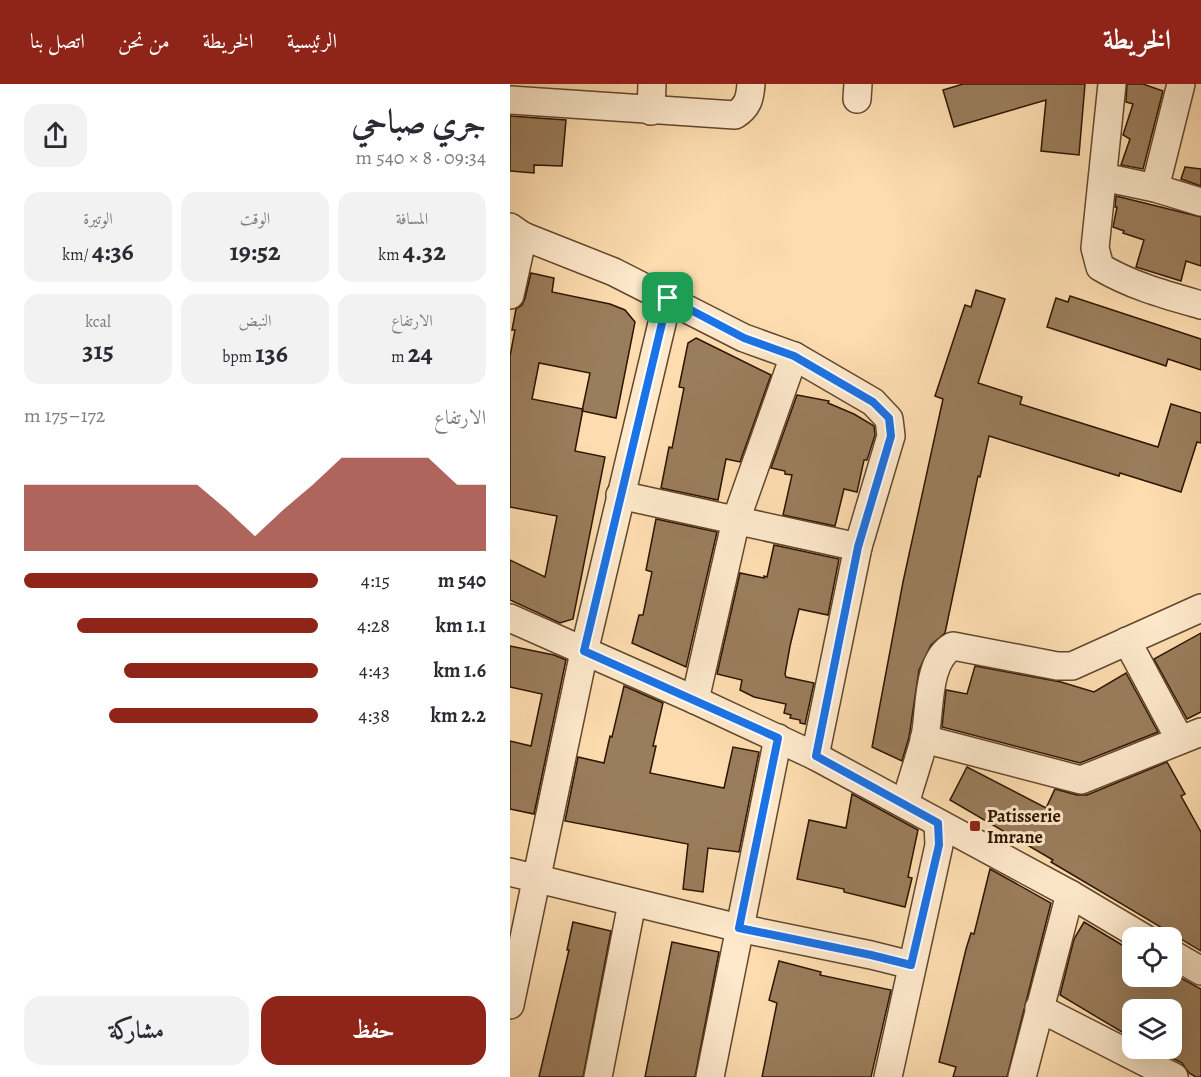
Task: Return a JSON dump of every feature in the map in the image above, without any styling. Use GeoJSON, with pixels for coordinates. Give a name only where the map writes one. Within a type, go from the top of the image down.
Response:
{"type":"FeatureCollection","features":[{"type":"Feature","properties":{"kind":"street"},"geometry":{"type":"LineString","coordinates":[[651,111],[652,84]]}},
{"type":"Feature","properties":{"kind":"street"},"geometry":{"type":"LineString","coordinates":[[510,100],[550,93],[651,111],[735,115],[744,110],[750,100],[751,84]]}},
{"type":"Feature","properties":{"kind":"street"},"geometry":{"type":"LineString","coordinates":[[1112,84],[1095,248],[1100,267],[1120,279],[1147,290],[1201,305]]}},
{"type":"Feature","properties":{"kind":"street"},"geometry":{"type":"LineString","coordinates":[[1155,188],[1181,84]]}},
{"type":"Feature","properties":{"kind":"street"},"geometry":{"type":"LineString","coordinates":[[1103,177],[1155,188],[1201,202]]}},
{"type":"Feature","properties":{"kind":"street"},"geometry":{"type":"LineString","coordinates":[[510,295],[517,232],[614,272],[744,338],[794,356],[873,402],[889,418],[891,436],[858,547],[816,756]]}},
{"type":"Feature","properties":{"kind":"street"},"geometry":{"type":"LineString","coordinates":[[510,1005],[538,880],[584,651],[668,298]]}},
{"type":"Feature","properties":{"kind":"street"},"geometry":{"type":"LineString","coordinates":[[695,700],[736,520],[794,356]]}},
{"type":"Feature","properties":{"kind":"street"},"geometry":{"type":"LineString","coordinates":[[620,495],[858,547]]}},
{"type":"Feature","properties":{"kind":"street"},"geometry":{"type":"LineString","coordinates":[[905,804],[924,739],[931,687],[937,666],[946,650],[953,646],[1058,666],[1072,666],[1201,608]]}},
{"type":"Feature","properties":{"kind":"street"},"geometry":{"type":"LineString","coordinates":[[510,618],[816,756],[1070,894],[1126,927]]}},
{"type":"Feature","properties":{"kind":"street"},"geometry":{"type":"LineString","coordinates":[[924,739],[1081,780],[1193,742],[1127,641]]}},
{"type":"Feature","properties":{"kind":"street"},"geometry":{"type":"LineString","coordinates":[[710,1077],[778,738]]}},
{"type":"Feature","properties":{"kind":"street"},"geometry":{"type":"LineString","coordinates":[[888,1077],[939,845],[938,823]]}},
{"type":"Feature","properties":{"kind":"street"},"geometry":{"type":"LineString","coordinates":[[510,873],[739,928],[911,965]]}},
{"type":"Feature","properties":{"kind":"street"},"geometry":{"type":"LineString","coordinates":[[1022,1077],[1070,894]]}},
{"type":"Feature","properties":{"kind":"street"},"geometry":{"type":"LineString","coordinates":[[598,1077],[632,903]]}},
{"type":"Feature","properties":{"kind":"street"},"geometry":{"type":"LineString","coordinates":[[1182,960],[1201,971]]}},
{"type":"Feature","properties":{"kind":"street"},"geometry":{"type":"LineString","coordinates":[[1039,1008],[1174,1077]]}},
{"type":"Feature","properties":{"kind":"building"},"geometry":{"type":"Polygon","coordinates":[[[963,84],[1085,84],[1079,155],[1041,151],[1046,100],[954,127],[943,90],[963,84]]]}},
{"type":"Feature","properties":{"kind":"building"},"geometry":{"type":"Polygon","coordinates":[[[1127,84],[1143,84],[1163,91],[1143,169],[1121,165],[1130,139],[1123,135],[1133,104],[1126,102],[1127,84]]]}},
{"type":"Feature","properties":{"kind":"building"},"geometry":{"type":"Polygon","coordinates":[[[510,116],[566,120],[562,166],[534,165],[534,173],[510,171],[510,116]]]}},
{"type":"Feature","properties":{"kind":"building"},"geometry":{"type":"Polygon","coordinates":[[[1185,167],[1201,169],[1201,186],[1181,179],[1185,167]]]}},
{"type":"Feature","properties":{"kind":"building"},"geometry":{"type":"Polygon","coordinates":[[[1116,196],[1201,217],[1201,266],[1186,261],[1181,281],[1136,267],[1144,240],[1113,227],[1117,207],[1115,207],[1116,196]]]}},
{"type":"Feature","properties":{"kind":"building"},"geometry":{"type":"Polygon","coordinates":[[[531,273],[554,278],[552,292],[610,304],[625,310],[635,322],[616,418],[583,411],[575,451],[605,457],[573,619],[560,623],[510,600],[510,560],[545,577],[557,516],[510,507],[510,356],[515,330],[512,330],[516,309],[522,305],[525,298],[531,273]],[[539,363],[532,399],[582,409],[590,373],[539,363]]]}},
{"type":"Feature","properties":{"kind":"building"},"geometry":{"type":"Polygon","coordinates":[[[976,290],[1005,299],[978,383],[1022,397],[1020,404],[1158,447],[1171,404],[1201,413],[1201,443],[1197,442],[1181,492],[1120,473],[1119,476],[989,436],[980,477],[978,476],[945,633],[931,645],[919,670],[909,737],[902,761],[872,747],[903,582],[943,399],[935,396],[965,305],[971,307],[976,290]]]}},
{"type":"Feature","properties":{"kind":"building"},"geometry":{"type":"Polygon","coordinates":[[[1070,296],[1201,339],[1201,370],[1168,359],[1166,366],[1047,327],[1056,298],[1068,302],[1070,296]]]}},
{"type":"Feature","properties":{"kind":"building"},"geometry":{"type":"Polygon","coordinates":[[[696,338],[771,375],[740,462],[726,459],[718,500],[661,488],[684,388],[679,387],[688,343],[696,338]]]}},
{"type":"Feature","properties":{"kind":"building"},"geometry":{"type":"Polygon","coordinates":[[[797,395],[829,401],[828,403],[874,426],[875,435],[867,460],[864,460],[857,492],[844,489],[835,526],[783,515],[792,475],[771,468],[797,395]]]}},
{"type":"Feature","properties":{"kind":"building"},"geometry":{"type":"Polygon","coordinates":[[[656,519],[717,532],[686,667],[632,643],[639,615],[643,615],[652,572],[646,570],[656,519]]]}},
{"type":"Feature","properties":{"kind":"building"},"geometry":{"type":"Polygon","coordinates":[[[774,545],[839,559],[828,615],[799,609],[790,646],[786,677],[814,683],[805,724],[784,713],[786,704],[754,697],[740,690],[742,680],[717,674],[740,573],[767,577],[774,545]]]}},
{"type":"Feature","properties":{"kind":"building"},"geometry":{"type":"Polygon","coordinates":[[[1201,633],[1201,712],[1187,719],[1154,659],[1201,633]]]}},
{"type":"Feature","properties":{"kind":"building"},"geometry":{"type":"Polygon","coordinates":[[[510,646],[554,655],[566,660],[534,814],[510,809],[510,741],[531,746],[542,694],[510,687],[510,646]]]}},
{"type":"Feature","properties":{"kind":"building"},"geometry":{"type":"Polygon","coordinates":[[[975,666],[1061,682],[1094,692],[1126,673],[1158,732],[1080,763],[942,727],[946,690],[967,694],[975,666]]]}},
{"type":"Feature","properties":{"kind":"building"},"geometry":{"type":"Polygon","coordinates":[[[624,686],[663,703],[653,746],[656,746],[650,773],[724,788],[733,747],[759,752],[739,852],[708,848],[703,892],[683,889],[688,844],[565,821],[578,757],[604,763],[624,686]]]}},
{"type":"Feature","properties":{"kind":"building"},"geometry":{"type":"Polygon","coordinates":[[[1167,762],[1185,794],[1181,796],[1201,832],[1201,951],[1182,940],[1182,927],[1161,927],[1051,862],[1053,860],[950,800],[967,767],[1046,808],[1055,789],[1077,795],[1087,795],[1167,762]]]}},
{"type":"Feature","properties":{"kind":"building"},"geometry":{"type":"Polygon","coordinates":[[[852,794],[918,830],[908,877],[912,878],[905,907],[844,892],[844,889],[797,879],[809,820],[846,828],[852,794]]]}},
{"type":"Feature","properties":{"kind":"building"},"geometry":{"type":"Polygon","coordinates":[[[990,869],[1051,903],[1007,1077],[953,1077],[956,1067],[939,1062],[966,949],[971,933],[974,934],[990,869]]]}},
{"type":"Feature","properties":{"kind":"building"},"geometry":{"type":"Polygon","coordinates":[[[573,922],[611,931],[583,1077],[539,1077],[569,950],[567,950],[573,922]]]}},
{"type":"Feature","properties":{"kind":"building"},"geometry":{"type":"Polygon","coordinates":[[[1084,922],[1122,945],[1122,987],[1182,987],[1182,979],[1201,989],[1201,1077],[1189,1073],[1182,1063],[1174,1059],[1182,1059],[1182,999],[1122,999],[1122,1032],[1060,995],[1074,939],[1084,922]]]}},
{"type":"Feature","properties":{"kind":"building"},"geometry":{"type":"Polygon","coordinates":[[[672,942],[719,952],[695,1077],[645,1077],[672,942]]]}},
{"type":"Feature","properties":{"kind":"building"},"geometry":{"type":"Polygon","coordinates":[[[779,961],[821,972],[820,975],[891,990],[871,1077],[762,1077],[777,1003],[769,1000],[779,961]]]}},
{"type":"Feature","properties":{"kind":"place","name":"Patisserie Imrane"},"geometry":{"type":"Point","coordinates":[975,826]}},
{"type":"Feature","properties":{"kind":"route"},"geometry":{"type":"LineString","coordinates":[[668,298],[744,338],[794,356],[849,386],[873,402],[889,418],[891,436],[858,547],[816,756],[938,823],[939,845],[911,965],[739,928],[778,738],[584,651],[668,298]]}}]}
